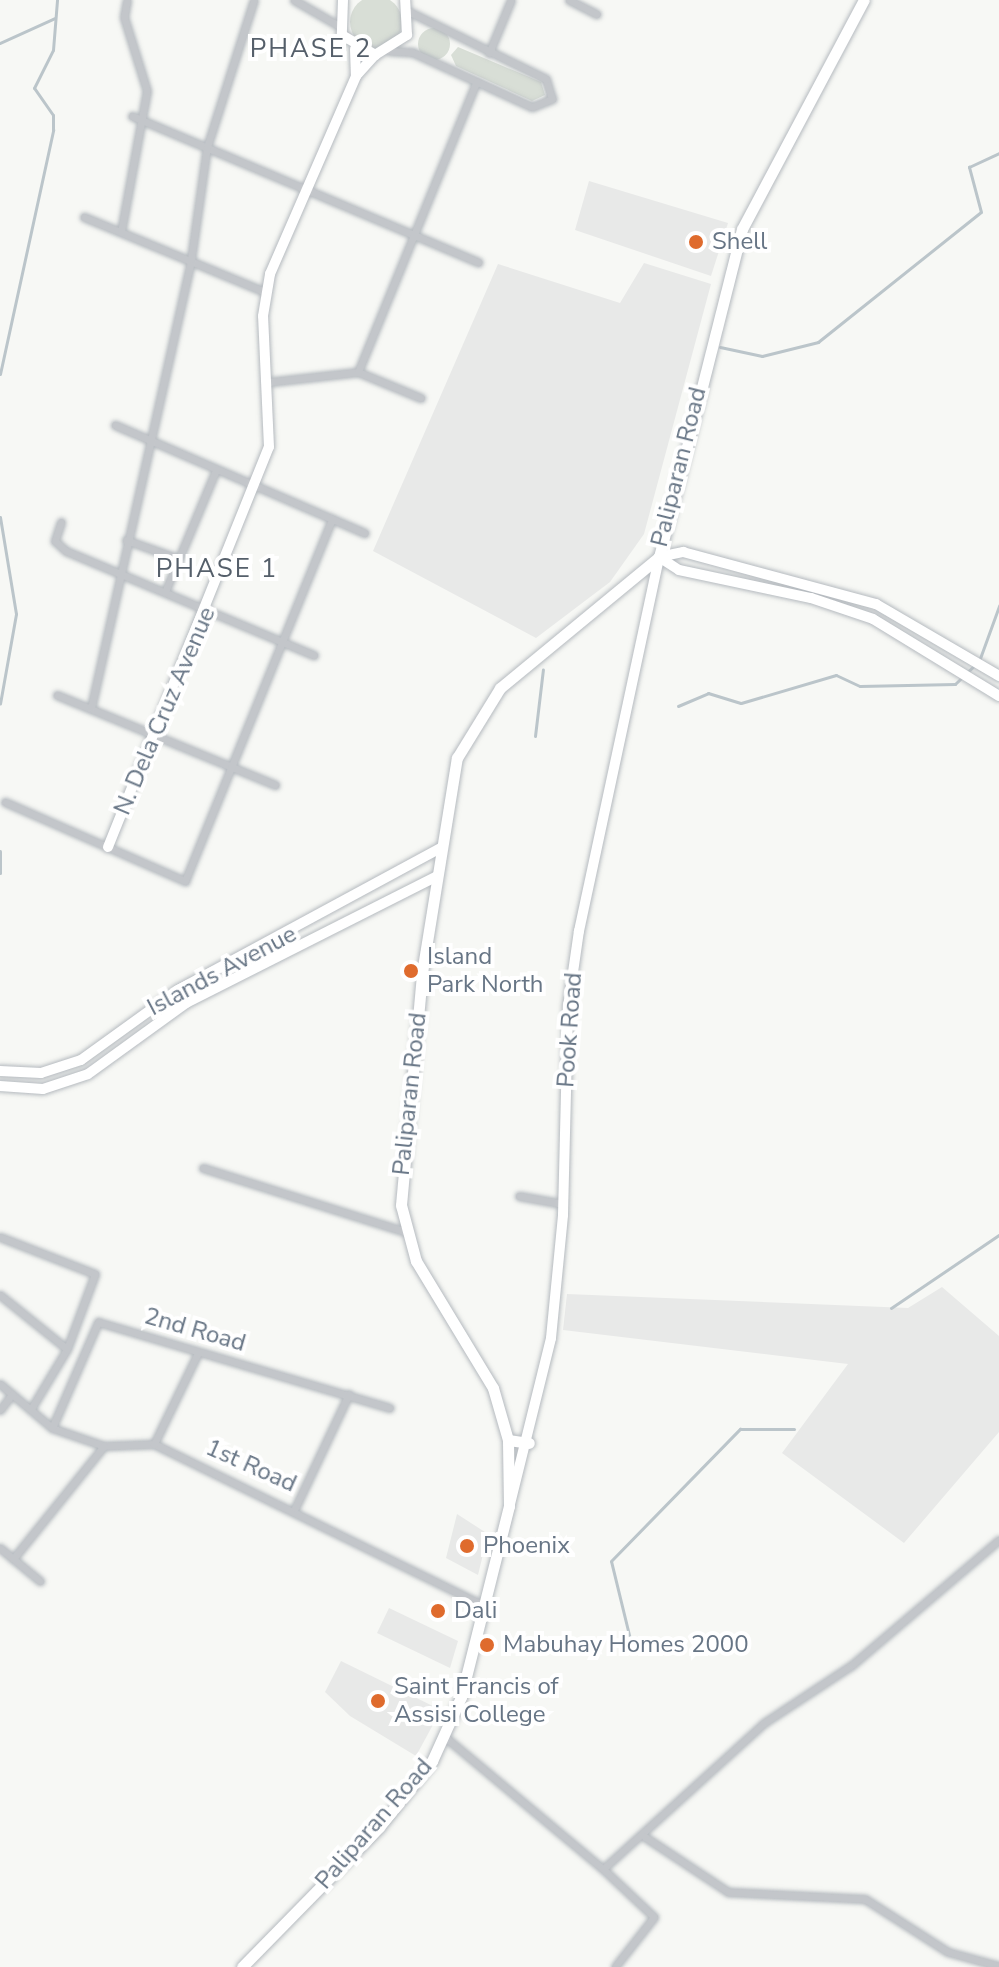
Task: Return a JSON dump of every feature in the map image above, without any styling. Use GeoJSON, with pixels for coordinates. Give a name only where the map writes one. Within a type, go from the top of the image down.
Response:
{"type":"FeatureCollection","features":[{"type":"Feature","properties":{"kind":"main road","name":"Paliparan Road"},"geometry":{"type":"LineString","coordinates":[[242,1967],[379,1827],[445,1737],[484,1606],[509,1506],[508,1440],[484,1369],[428,1283],[406,1232],[401,1179],[437,876],[457,758],[478,715],[512,677],[659,557],[747,216],[864,0]]}},
{"type":"Feature","properties":{"kind":"main road"},"geometry":{"type":"LineString","coordinates":[[508,1440],[529,1443]]}},
{"type":"Feature","properties":{"kind":"street"},"geometry":{"type":"LineString","coordinates":[[121,232],[144,121],[147,91],[124,17],[127,0]]}},
{"type":"Feature","properties":{"kind":"street"},"geometry":{"type":"LineString","coordinates":[[91,708],[148,438],[191,259],[207,147],[254,0]]}},
{"type":"Feature","properties":{"kind":"street"},"geometry":{"type":"LineString","coordinates":[[294,0],[339,26],[355,49],[375,55],[390,51],[412,52],[532,107],[552,99],[548,80],[410,12]]}},
{"type":"Feature","properties":{"kind":"street"},"geometry":{"type":"LineString","coordinates":[[339,26],[343,0]]}},
{"type":"Feature","properties":{"kind":"street"},"geometry":{"type":"LineString","coordinates":[[390,51],[407,35],[410,12],[405,0]]}},
{"type":"Feature","properties":{"kind":"street"},"geometry":{"type":"LineString","coordinates":[[489,53],[511,0]]}},
{"type":"Feature","properties":{"kind":"street"},"geometry":{"type":"LineString","coordinates":[[569,0],[597,14]]}},
{"type":"Feature","properties":{"kind":"street","name":"N. Dela Cruz Avenue"},"geometry":{"type":"LineString","coordinates":[[355,49],[356,76]]}},
{"type":"Feature","properties":{"kind":"street","name":"N. Dela Cruz Avenue"},"geometry":{"type":"LineString","coordinates":[[108,847],[257,487],[272,430],[265,292],[356,76],[375,55]]}},
{"type":"Feature","properties":{"kind":"street"},"geometry":{"type":"LineString","coordinates":[[358,372],[477,81]]}},
{"type":"Feature","properties":{"kind":"street"},"geometry":{"type":"LineString","coordinates":[[132,116],[478,262]]}},
{"type":"Feature","properties":{"kind":"street"},"geometry":{"type":"LineString","coordinates":[[84,217],[265,292]]}},
{"type":"Feature","properties":{"kind":"street"},"geometry":{"type":"LineString","coordinates":[[269,382],[358,372],[421,398]]}},
{"type":"Feature","properties":{"kind":"street"},"geometry":{"type":"LineString","coordinates":[[115,425],[365,533]]}},
{"type":"Feature","properties":{"kind":"street"},"geometry":{"type":"LineString","coordinates":[[165,592],[216,470]]}},
{"type":"Feature","properties":{"kind":"street"},"geometry":{"type":"LineString","coordinates":[[5,802],[185,881],[332,519]]}},
{"type":"Feature","properties":{"kind":"street"},"geometry":{"type":"LineString","coordinates":[[61,522],[60,548],[314,655]]}},
{"type":"Feature","properties":{"kind":"street"},"geometry":{"type":"LineString","coordinates":[[126,540],[179,559]]}},
{"type":"Feature","properties":{"kind":"street"},"geometry":{"type":"LineString","coordinates":[[659,557],[683,552],[814,583],[929,631],[998,674]]}},
{"type":"Feature","properties":{"kind":"street"},"geometry":{"type":"LineString","coordinates":[[659,557],[679,570],[811,598],[921,645],[999,696]]}},
{"type":"Feature","properties":{"kind":"street","name":"Pook Road"},"geometry":{"type":"LineString","coordinates":[[509,1506],[529,1443],[551,1338],[563,1204],[570,992],[659,557]]}},
{"type":"Feature","properties":{"kind":"street"},"geometry":{"type":"LineString","coordinates":[[811,598],[814,583]]}},
{"type":"Feature","properties":{"kind":"street"},"geometry":{"type":"LineString","coordinates":[[57,695],[275,785]]}},
{"type":"Feature","properties":{"kind":"street","name":"Islands Avenue"},"geometry":{"type":"LineString","coordinates":[[0,1071],[41,1073],[81,1060],[178,990],[441,848]]}},
{"type":"Feature","properties":{"kind":"street","name":"Islands Avenue"},"geometry":{"type":"LineString","coordinates":[[0,1086],[43,1089],[88,1074],[186,1003],[437,876]]}},
{"type":"Feature","properties":{"kind":"street"},"geometry":{"type":"LineString","coordinates":[[203,1168],[406,1232]]}},
{"type":"Feature","properties":{"kind":"street"},"geometry":{"type":"LineString","coordinates":[[519,1196],[563,1204]]}},
{"type":"Feature","properties":{"kind":"street"},"geometry":{"type":"LineString","coordinates":[[0,1237],[95,1270],[67,1349],[31,1409]]}},
{"type":"Feature","properties":{"kind":"street"},"geometry":{"type":"LineString","coordinates":[[0,1295],[67,1349]]}},
{"type":"Feature","properties":{"kind":"street","name":"2nd Road"},"geometry":{"type":"LineString","coordinates":[[52,1428],[98,1322],[390,1408]]}},
{"type":"Feature","properties":{"kind":"street"},"geometry":{"type":"LineString","coordinates":[[154,1444],[198,1353]]}},
{"type":"Feature","properties":{"kind":"street","name":"1st Road"},"geometry":{"type":"LineString","coordinates":[[0,1384],[52,1428],[104,1446],[154,1444],[295,1508],[484,1606]]}},
{"type":"Feature","properties":{"kind":"street"},"geometry":{"type":"LineString","coordinates":[[0,1410],[12,1394]]}},
{"type":"Feature","properties":{"kind":"street"},"geometry":{"type":"LineString","coordinates":[[295,1508],[349,1394]]}},
{"type":"Feature","properties":{"kind":"street"},"geometry":{"type":"LineString","coordinates":[[13,1559],[104,1446]]}},
{"type":"Feature","properties":{"kind":"street"},"geometry":{"type":"LineString","coordinates":[[603,1869],[645,1837],[764,1723],[852,1665],[999,1540]]}},
{"type":"Feature","properties":{"kind":"street"},"geometry":{"type":"LineString","coordinates":[[0,1548],[40,1581]]}},
{"type":"Feature","properties":{"kind":"street"},"geometry":{"type":"LineString","coordinates":[[445,1737],[603,1869],[654,1917],[615,1967]]}},
{"type":"Feature","properties":{"kind":"street"},"geometry":{"type":"LineString","coordinates":[[645,1837],[728,1892],[865,1899],[948,1952],[999,1966]]}},
{"type":"Feature","properties":{"kind":"shaded area"},"geometry":{"type":"Polygon","coordinates":[[[376,-4],[395,3],[402,22],[395,41],[376,48],[357,41],[350,22],[357,3],[376,-4]]]}},
{"type":"Feature","properties":{"kind":"shaded area"},"geometry":{"type":"Polygon","coordinates":[[[434,28],[445,33],[450,44],[445,55],[434,60],[423,55],[418,44],[423,33],[434,28]]]}},
{"type":"Feature","properties":{"kind":"shaded area"},"geometry":{"type":"Polygon","coordinates":[[[458,47],[541,82],[545,95],[532,101],[456,66],[451,55],[458,47]]]}},
{"type":"Feature","properties":{"kind":"shaded area"},"geometry":{"type":"Polygon","coordinates":[[[589,181],[728,223],[711,276],[575,230],[589,181]]]}},
{"type":"Feature","properties":{"kind":"shaded area"},"geometry":{"type":"Polygon","coordinates":[[[644,263],[711,284],[644,534],[610,582],[536,638],[373,551],[498,264],[620,303],[644,263]]]}},
{"type":"Feature","properties":{"kind":"shaded area"},"geometry":{"type":"Polygon","coordinates":[[[942,1287],[999,1336],[999,1432],[904,1543],[782,1453],[848,1364],[563,1330],[567,1294],[908,1308],[942,1287]]]}},
{"type":"Feature","properties":{"kind":"shaded area","name":"Phoenix"},"geometry":{"type":"Polygon","coordinates":[[[457,1514],[488,1534],[478,1575],[446,1558],[457,1514]]]}},
{"type":"Feature","properties":{"kind":"shaded area"},"geometry":{"type":"Polygon","coordinates":[[[389,1608],[458,1641],[450,1668],[377,1633],[389,1608]]]}},
{"type":"Feature","properties":{"kind":"shaded area","name":"Saint Francis of Assisi College"},"geometry":{"type":"Polygon","coordinates":[[[341,1661],[441,1710],[416,1756],[350,1716],[325,1692],[341,1661]]]}},
{"type":"Feature","properties":{"kind":"waterway"},"geometry":{"type":"LineString","coordinates":[[0,374],[53,130],[53,115],[34,88],[53,50],[57,0]]}},
{"type":"Feature","properties":{"kind":"waterway"},"geometry":{"type":"LineString","coordinates":[[0,43],[55,18]]}},
{"type":"Feature","properties":{"kind":"waterway"},"geometry":{"type":"LineString","coordinates":[[720,347],[762,356],[818,342],[981,212],[969,167],[999,153]]}},
{"type":"Feature","properties":{"kind":"waterway"},"geometry":{"type":"LineString","coordinates":[[0,517],[16,614],[0,704]]}},
{"type":"Feature","properties":{"kind":"waterway"},"geometry":{"type":"LineString","coordinates":[[678,706],[708,693],[741,703],[836,675],[860,686],[955,684],[979,661],[999,606]]}},
{"type":"Feature","properties":{"kind":"waterway"},"geometry":{"type":"LineString","coordinates":[[535,736],[543,669]]}},
{"type":"Feature","properties":{"kind":"waterway"},"geometry":{"type":"LineString","coordinates":[[0,851],[0,873]]}},
{"type":"Feature","properties":{"kind":"waterway"},"geometry":{"type":"LineString","coordinates":[[891,1308],[999,1235]]}},
{"type":"Feature","properties":{"kind":"waterway"},"geometry":{"type":"LineString","coordinates":[[631,1643],[611,1561],[740,1429],[794,1429]]}},
{"type":"Feature","properties":{"kind":"place","name":"Shell"},"geometry":{"type":"Point","coordinates":[696,242]}},
{"type":"Feature","properties":{"kind":"place","name":"Island Park North"},"geometry":{"type":"Point","coordinates":[411,971]}},
{"type":"Feature","properties":{"kind":"place","name":"Phoenix"},"geometry":{"type":"Point","coordinates":[467,1546]}},
{"type":"Feature","properties":{"kind":"place","name":"Dali"},"geometry":{"type":"Point","coordinates":[438,1611]}},
{"type":"Feature","properties":{"kind":"place","name":"Mabuhay Homes 2000"},"geometry":{"type":"Point","coordinates":[487,1645]}},
{"type":"Feature","properties":{"kind":"place","name":"Saint Francis of Assisi College"},"geometry":{"type":"Point","coordinates":[378,1701]}},
{"type":"Feature","properties":{"kind":"district","name":"PHASE 2"},"geometry":{"type":"Point","coordinates":[311,49]}},
{"type":"Feature","properties":{"kind":"district","name":"PHASE 1"},"geometry":{"type":"Point","coordinates":[217,569]}}]}
